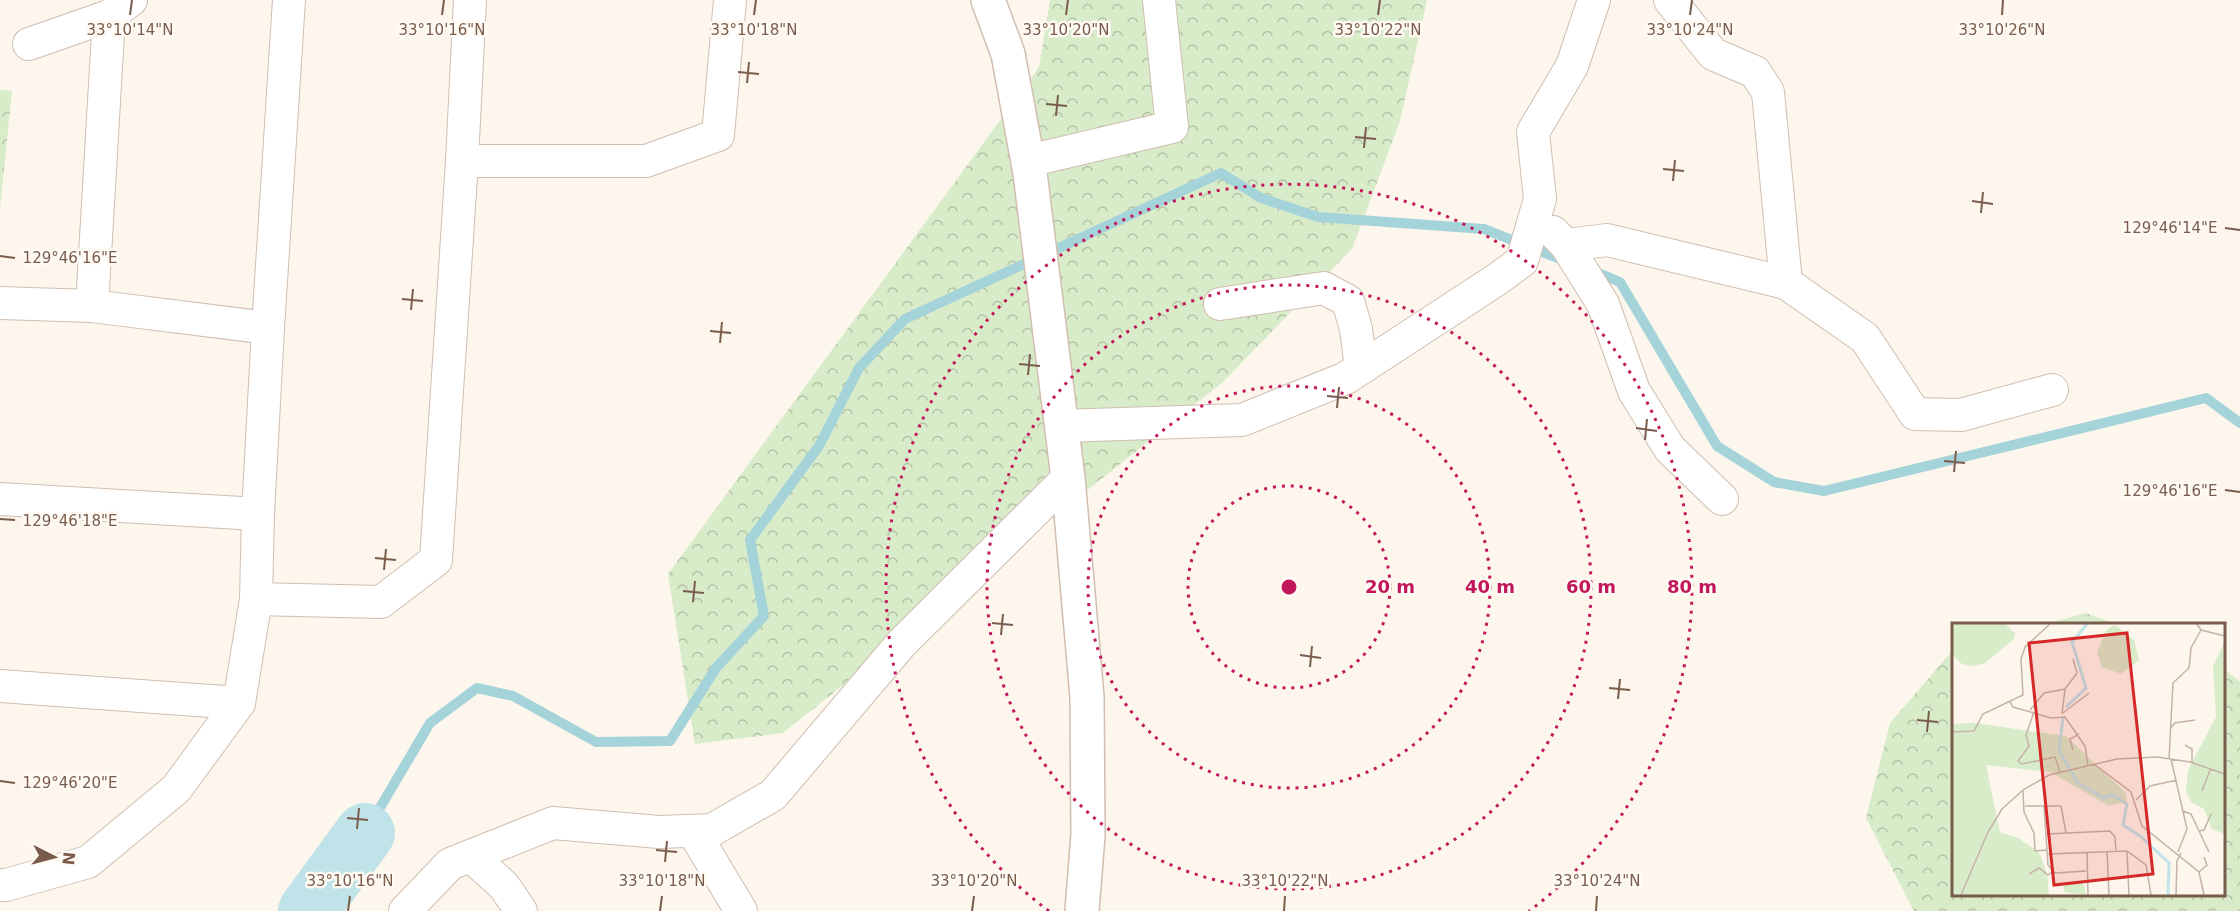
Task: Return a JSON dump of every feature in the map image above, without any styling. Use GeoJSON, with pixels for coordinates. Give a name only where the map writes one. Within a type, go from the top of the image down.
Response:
{"type":"FeatureCollection","features":[{"type":"Feature","properties":{"kind":"street"},"geometry":{"type":"LineString","coordinates":[[0,885],[88,862],[176,789],[238,703],[256,599],[258,513],[268,328],[289,0]]}},
{"type":"Feature","properties":{"kind":"street"},"geometry":{"type":"LineString","coordinates":[[256,599],[381,602],[436,560],[470,0]]}},
{"type":"Feature","properties":{"kind":"street"},"geometry":{"type":"LineString","coordinates":[[462,160],[646,161],[718,135],[730,0]]}},
{"type":"Feature","properties":{"kind":"street"},"geometry":{"type":"LineString","coordinates":[[988,0],[1008,54],[1029,167],[1068,478],[1087,697],[1088,835],[1082,911]]}},
{"type":"Feature","properties":{"kind":"street"},"geometry":{"type":"LineString","coordinates":[[1029,167],[1172,127],[1159,0]]}},
{"type":"Feature","properties":{"kind":"street"},"geometry":{"type":"LineString","coordinates":[[1061,426],[1242,420],[1346,378],[1522,261],[1540,199],[1533,132],[1572,66],[1594,0]]}},
{"type":"Feature","properties":{"kind":"street"},"geometry":{"type":"LineString","coordinates":[[1670,0],[1713,54],[1755,72],[1767,92],[1786,283]]}},
{"type":"Feature","properties":{"kind":"street"},"geometry":{"type":"LineString","coordinates":[[29,44],[123,5],[92,306]]}},
{"type":"Feature","properties":{"kind":"street"},"geometry":{"type":"LineString","coordinates":[[1534,219],[1567,247],[1603,304],[1634,391],[1670,449],[1722,499]]}},
{"type":"Feature","properties":{"kind":"street"},"geometry":{"type":"LineString","coordinates":[[1567,247],[1607,240],[1786,283],[1865,338],[1914,414],[1961,415],[2052,390]]}},
{"type":"Feature","properties":{"kind":"street"},"geometry":{"type":"LineString","coordinates":[[1220,304],[1324,288],[1348,301],[1356,328],[1361,368]]}},
{"type":"Feature","properties":{"kind":"street"},"geometry":{"type":"LineString","coordinates":[[0,303],[92,306],[268,328]]}},
{"type":"Feature","properties":{"kind":"street"},"geometry":{"type":"LineString","coordinates":[[405,911],[450,864],[553,824],[659,832],[712,830],[773,795],[901,644],[1068,478]]}},
{"type":"Feature","properties":{"kind":"street"},"geometry":{"type":"LineString","coordinates":[[0,499],[258,513]]}},
{"type":"Feature","properties":{"kind":"street"},"geometry":{"type":"LineString","coordinates":[[0,686],[238,703]]}},
{"type":"Feature","properties":{"kind":"street"},"geometry":{"type":"LineString","coordinates":[[693,831],[741,911]]}},
{"type":"Feature","properties":{"kind":"street"},"geometry":{"type":"LineString","coordinates":[[471,856],[504,886],[521,911]]}},
{"type":"Feature","properties":{"kind":"green space"},"geometry":{"type":"Polygon","coordinates":[[[1050,0],[1427,0],[1400,121],[1352,249],[1223,382],[783,733],[695,744],[668,574],[1039,67],[1050,0]]]}},
{"type":"Feature","properties":{"kind":"green space"},"geometry":{"type":"Polygon","coordinates":[[[0,90],[12,91],[0,209],[0,90]]]}},
{"type":"Feature","properties":{"kind":"green space"},"geometry":{"type":"Polygon","coordinates":[[[2086,613],[2112,623],[2050,623],[2086,613]]]}},
{"type":"Feature","properties":{"kind":"green space"},"geometry":{"type":"Polygon","coordinates":[[[1952,651],[1952,896],[2225,896],[2225,670],[2240,682],[2240,911],[1914,911],[1866,818],[1890,723],[1952,651]]]}},
{"type":"Feature","properties":{"kind":"waterway"},"geometry":{"type":"LineString","coordinates":[[365,833],[430,723],[477,688],[513,696],[596,742],[670,741],[716,668],[764,616],[750,540],[819,446],[859,368],[905,319],[1221,173],[1261,198],[1318,217],[1484,229],[1568,262]]}},
{"type":"Feature","properties":{"kind":"waterway"},"geometry":{"type":"LineString","coordinates":[[1591,270],[1620,282],[1717,446],[1774,482],[1824,491],[2206,398],[2240,423]]}},
{"type":"Feature","properties":{"kind":"waterway"},"geometry":{"type":"LineString","coordinates":[[308,911],[365,833]]}}]}
